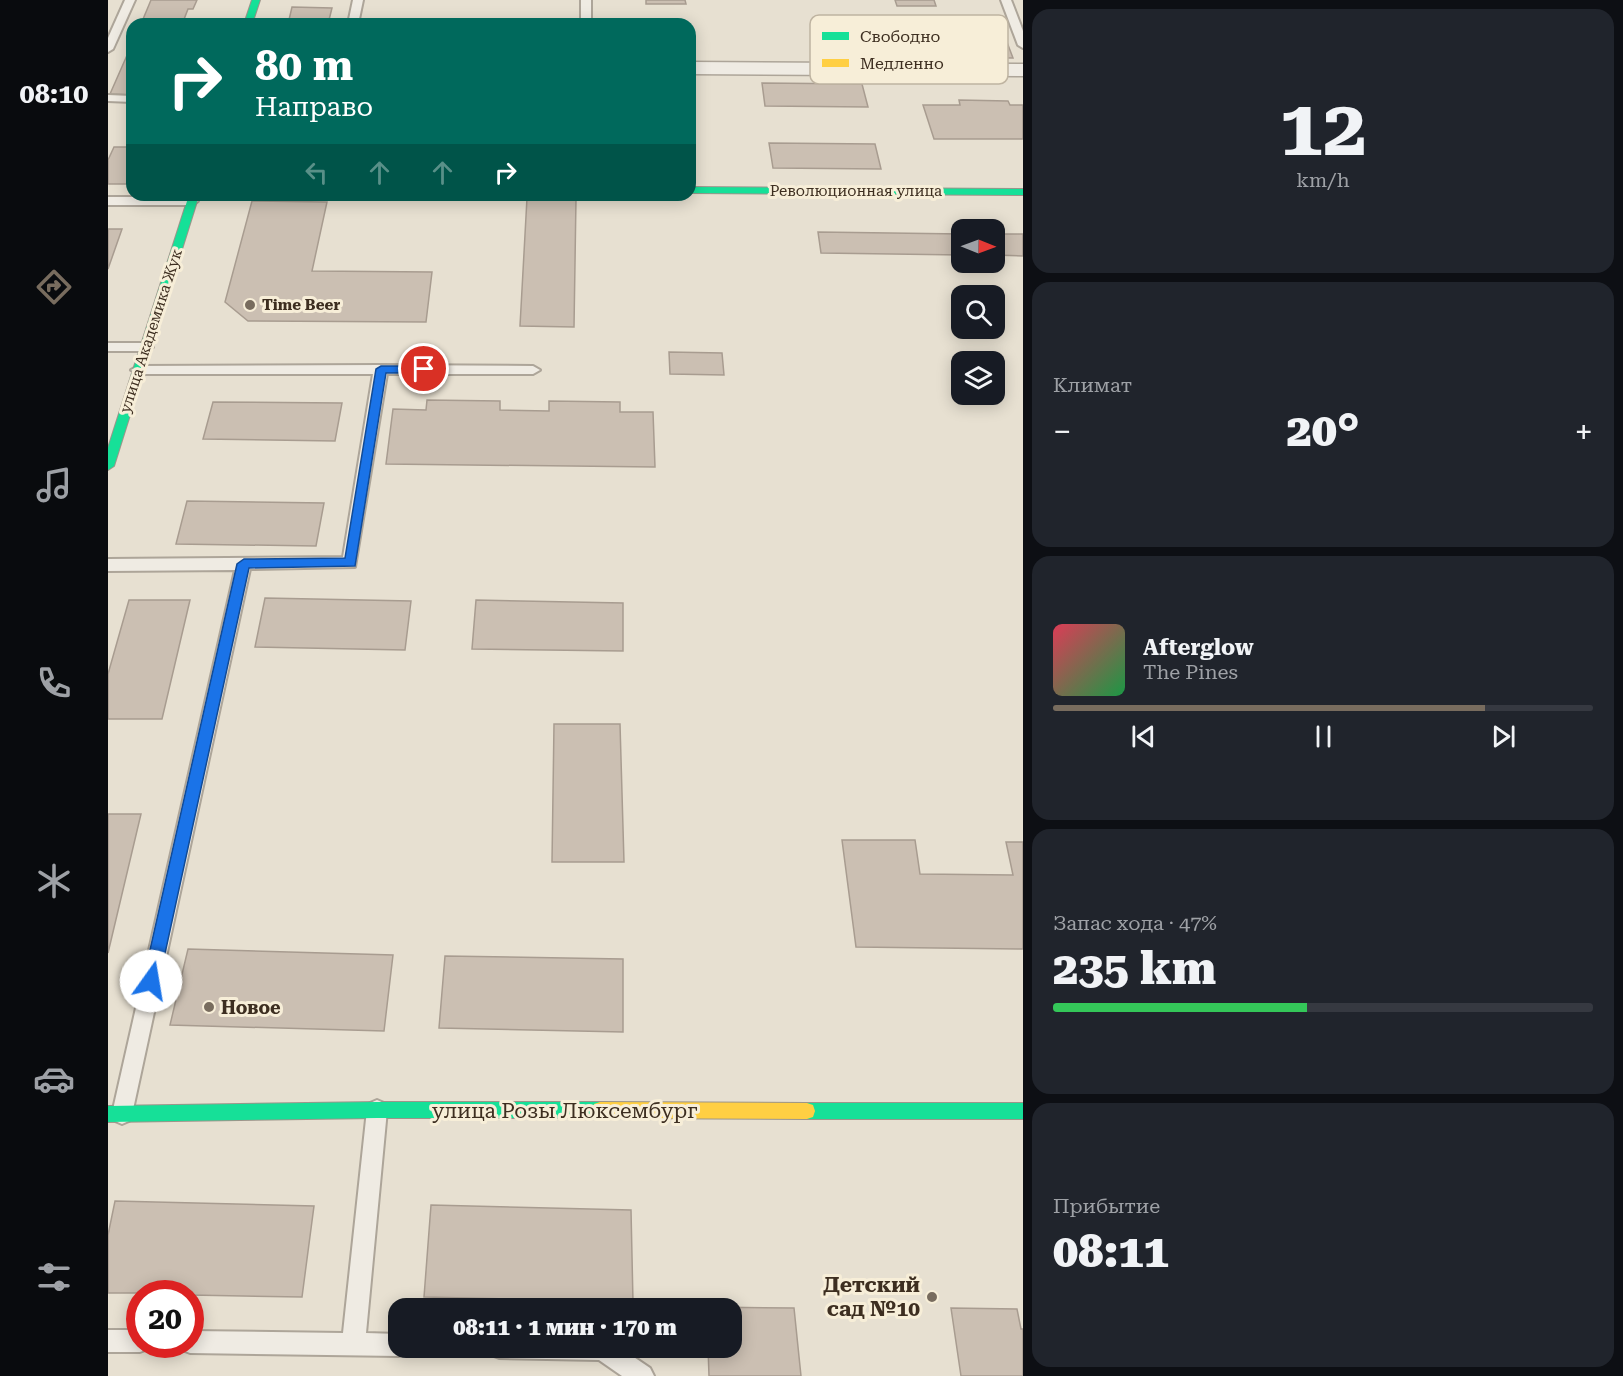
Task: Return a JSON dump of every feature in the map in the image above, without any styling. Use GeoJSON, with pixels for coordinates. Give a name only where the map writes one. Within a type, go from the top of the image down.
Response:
{"type":"FeatureCollection","features":[{"type":"Feature","properties":{"kind":"street"},"geometry":{"type":"LineString","coordinates":[[250,18],[256,0]]}},
{"type":"Feature","properties":{"kind":"street"},"geometry":{"type":"LineString","coordinates":[[696,68],[810,69]]}},
{"type":"Feature","properties":{"kind":"street"},"geometry":{"type":"LineString","coordinates":[[1008,70],[1023,70]]}},
{"type":"Feature","properties":{"kind":"street","name":"Революционная улица"},"geometry":{"type":"LineString","coordinates":[[696,190],[1023,192]]}},
{"type":"Feature","properties":{"kind":"street","name":"улица Академика Жук"},"geometry":{"type":"LineString","coordinates":[[108,466],[192,201]]}},
{"type":"Feature","properties":{"kind":"street","name":"улица Розы Люксембург"},"geometry":{"type":"LineString","coordinates":[[115,1114],[377,1110],[1023,1111]]}},
{"type":"Feature","properties":{"kind":"lane"},"geometry":{"type":"LineString","coordinates":[[108,49],[130,0]]}},
{"type":"Feature","properties":{"kind":"lane"},"geometry":{"type":"LineString","coordinates":[[354,18],[358,0]]}},
{"type":"Feature","properties":{"kind":"lane"},"geometry":{"type":"LineString","coordinates":[[586,0],[586,18]]}},
{"type":"Feature","properties":{"kind":"lane"},"geometry":{"type":"LineString","coordinates":[[1006,0],[1023,45]]}},
{"type":"Feature","properties":{"kind":"lane"},"geometry":{"type":"LineString","coordinates":[[108,98],[126,99]]}},
{"type":"Feature","properties":{"kind":"lane"},"geometry":{"type":"LineString","coordinates":[[108,201],[126,200]]}},
{"type":"Feature","properties":{"kind":"lane"},"geometry":{"type":"LineString","coordinates":[[108,347],[146,347]]}},
{"type":"Feature","properties":{"kind":"lane"},"geometry":{"type":"LineString","coordinates":[[108,565],[350,563],[381,369]]}},
{"type":"Feature","properties":{"kind":"lane"},"geometry":{"type":"LineString","coordinates":[[138,370],[532,370]]}},
{"type":"Feature","properties":{"kind":"lane"},"geometry":{"type":"LineString","coordinates":[[115,1114],[244,564]]}},
{"type":"Feature","properties":{"kind":"lane"},"geometry":{"type":"LineString","coordinates":[[352,1344],[377,1110]]}},
{"type":"Feature","properties":{"kind":"lane"},"geometry":{"type":"LineString","coordinates":[[108,1341],[126,1341]]}},
{"type":"Feature","properties":{"kind":"lane"},"geometry":{"type":"LineString","coordinates":[[204,1342],[388,1345]]}},
{"type":"Feature","properties":{"kind":"lane"},"geometry":{"type":"LineString","coordinates":[[615,1358],[642,1376]]}},
{"type":"Feature","properties":{"kind":"building"},"geometry":{"type":"Polygon","coordinates":[[[151,0],[197,0],[193,9],[188,9],[185,18],[144,18],[151,0]]]}},
{"type":"Feature","properties":{"kind":"building"},"geometry":{"type":"Polygon","coordinates":[[[646,0],[685,0],[686,4],[646,4],[646,0]]]}},
{"type":"Feature","properties":{"kind":"building"},"geometry":{"type":"Polygon","coordinates":[[[895,0],[934,0],[936,6],[897,6],[895,0]]]}},
{"type":"Feature","properties":{"kind":"building"},"geometry":{"type":"Polygon","coordinates":[[[292,7],[332,8],[330,18],[289,18],[292,7]]]}},
{"type":"Feature","properties":{"kind":"building"},"geometry":{"type":"Polygon","coordinates":[[[1008,45],[1013,58],[1008,58],[1008,45]]]}},
{"type":"Feature","properties":{"kind":"building"},"geometry":{"type":"Polygon","coordinates":[[[126,58],[126,95],[110,94],[126,58]]]}},
{"type":"Feature","properties":{"kind":"building"},"geometry":{"type":"Polygon","coordinates":[[[762,83],[862,84],[868,107],[765,106],[762,83]]]}},
{"type":"Feature","properties":{"kind":"building"},"geometry":{"type":"Polygon","coordinates":[[[959,100],[1008,101],[1010,105],[1023,105],[1023,139],[934,139],[923,105],[960,105],[959,100]]]}},
{"type":"Feature","properties":{"kind":"building"},"geometry":{"type":"Polygon","coordinates":[[[769,143],[875,144],[881,169],[773,168],[769,143]]]}},
{"type":"Feature","properties":{"kind":"building"},"geometry":{"type":"Polygon","coordinates":[[[114,147],[126,147],[126,184],[108,184],[108,160],[114,147]]]}},
{"type":"Feature","properties":{"kind":"building"},"geometry":{"type":"Polygon","coordinates":[[[252,201],[327,202],[312,271],[432,272],[426,322],[248,321],[225,302],[252,201]]]}},
{"type":"Feature","properties":{"kind":"building"},"geometry":{"type":"Polygon","coordinates":[[[527,201],[576,201],[574,327],[520,326],[527,201]]]}},
{"type":"Feature","properties":{"kind":"building"},"geometry":{"type":"Polygon","coordinates":[[[108,229],[122,229],[108,269],[108,229]]]}},
{"type":"Feature","properties":{"kind":"building"},"geometry":{"type":"Polygon","coordinates":[[[818,232],[951,234],[951,255],[821,253],[818,232]]]}},
{"type":"Feature","properties":{"kind":"building"},"geometry":{"type":"Polygon","coordinates":[[[1005,234],[1023,234],[1023,256],[1005,255],[1005,234]]]}},
{"type":"Feature","properties":{"kind":"building"},"geometry":{"type":"Polygon","coordinates":[[[669,352],[722,353],[724,375],[670,374],[669,352]]]}},
{"type":"Feature","properties":{"kind":"building"},"geometry":{"type":"Polygon","coordinates":[[[427,400],[500,401],[500,410],[549,411],[549,401],[620,402],[620,412],[653,412],[655,467],[386,464],[393,409],[426,410],[427,400]]]}},
{"type":"Feature","properties":{"kind":"building"},"geometry":{"type":"Polygon","coordinates":[[[213,402],[342,403],[335,441],[203,439],[213,402]]]}},
{"type":"Feature","properties":{"kind":"building"},"geometry":{"type":"Polygon","coordinates":[[[187,501],[324,503],[316,546],[176,544],[187,501]]]}},
{"type":"Feature","properties":{"kind":"building"},"geometry":{"type":"Polygon","coordinates":[[[265,598],[411,601],[405,650],[255,647],[265,598]]]}},
{"type":"Feature","properties":{"kind":"building"},"geometry":{"type":"Polygon","coordinates":[[[129,600],[190,600],[162,719],[108,719],[108,674],[129,600]]]}},
{"type":"Feature","properties":{"kind":"building"},"geometry":{"type":"Polygon","coordinates":[[[476,600],[623,603],[623,651],[472,649],[476,600]]]}},
{"type":"Feature","properties":{"kind":"building"},"geometry":{"type":"Polygon","coordinates":[[[554,724],[620,724],[624,862],[552,862],[554,724]]]}},
{"type":"Feature","properties":{"kind":"building"},"geometry":{"type":"Polygon","coordinates":[[[108,814],[141,814],[108,953],[108,814]]]}},
{"type":"Feature","properties":{"kind":"building"},"geometry":{"type":"Polygon","coordinates":[[[842,840],[915,840],[920,874],[1013,875],[1006,842],[1023,842],[1023,949],[856,947],[842,840]]]}},
{"type":"Feature","properties":{"kind":"building"},"geometry":{"type":"Polygon","coordinates":[[[188,949],[393,955],[384,1031],[170,1025],[188,949]]]}},
{"type":"Feature","properties":{"kind":"building"},"geometry":{"type":"Polygon","coordinates":[[[445,956],[623,959],[623,1032],[439,1028],[445,956]]]}},
{"type":"Feature","properties":{"kind":"building"},"geometry":{"type":"Polygon","coordinates":[[[115,1201],[314,1206],[302,1297],[204,1295],[204,1280],[126,1280],[126,1293],[108,1293],[108,1235],[115,1201]]]}},
{"type":"Feature","properties":{"kind":"building"},"geometry":{"type":"Polygon","coordinates":[[[431,1205],[631,1210],[633,1298],[424,1297],[431,1205]]]}},
{"type":"Feature","properties":{"kind":"building"},"geometry":{"type":"Polygon","coordinates":[[[742,1307],[794,1308],[801,1376],[709,1376],[708,1358],[742,1358],[742,1307]]]}},
{"type":"Feature","properties":{"kind":"building"},"geometry":{"type":"Polygon","coordinates":[[[951,1308],[1017,1309],[1021,1329],[1023,1329],[1023,1376],[961,1376],[951,1308]]]}},
{"type":"Feature","properties":{"kind":"traffic: fast"},"geometry":{"type":"LineString","coordinates":[[250,18],[256,0]]}},
{"type":"Feature","properties":{"kind":"traffic: fast"},"geometry":{"type":"LineString","coordinates":[[696,190],[1023,192]]}},
{"type":"Feature","properties":{"kind":"traffic: fast"},"geometry":{"type":"LineString","coordinates":[[108,466],[192,201]]}},
{"type":"Feature","properties":{"kind":"traffic: fast"},"geometry":{"type":"LineString","coordinates":[[108,1114],[377,1110],[600,1110]]}},
{"type":"Feature","properties":{"kind":"traffic: fast"},"geometry":{"type":"LineString","coordinates":[[807,1111],[1023,1111]]}},
{"type":"Feature","properties":{"kind":"traffic: slow"},"geometry":{"type":"LineString","coordinates":[[600,1110],[807,1111]]}},
{"type":"Feature","properties":{"kind":"place","name":"Time Beer"},"geometry":{"type":"Point","coordinates":[250,305]}},
{"type":"Feature","properties":{"kind":"place","name":"Новое"},"geometry":{"type":"Point","coordinates":[209,1007]}},
{"type":"Feature","properties":{"kind":"place","name":"Детский сад №10"},"geometry":{"type":"Point","coordinates":[932,1297]}},
{"type":"Feature","properties":{"kind":"route"},"geometry":{"type":"LineString","coordinates":[[151,981],[244,564],[350,563],[381,369],[424,369]]}}]}
